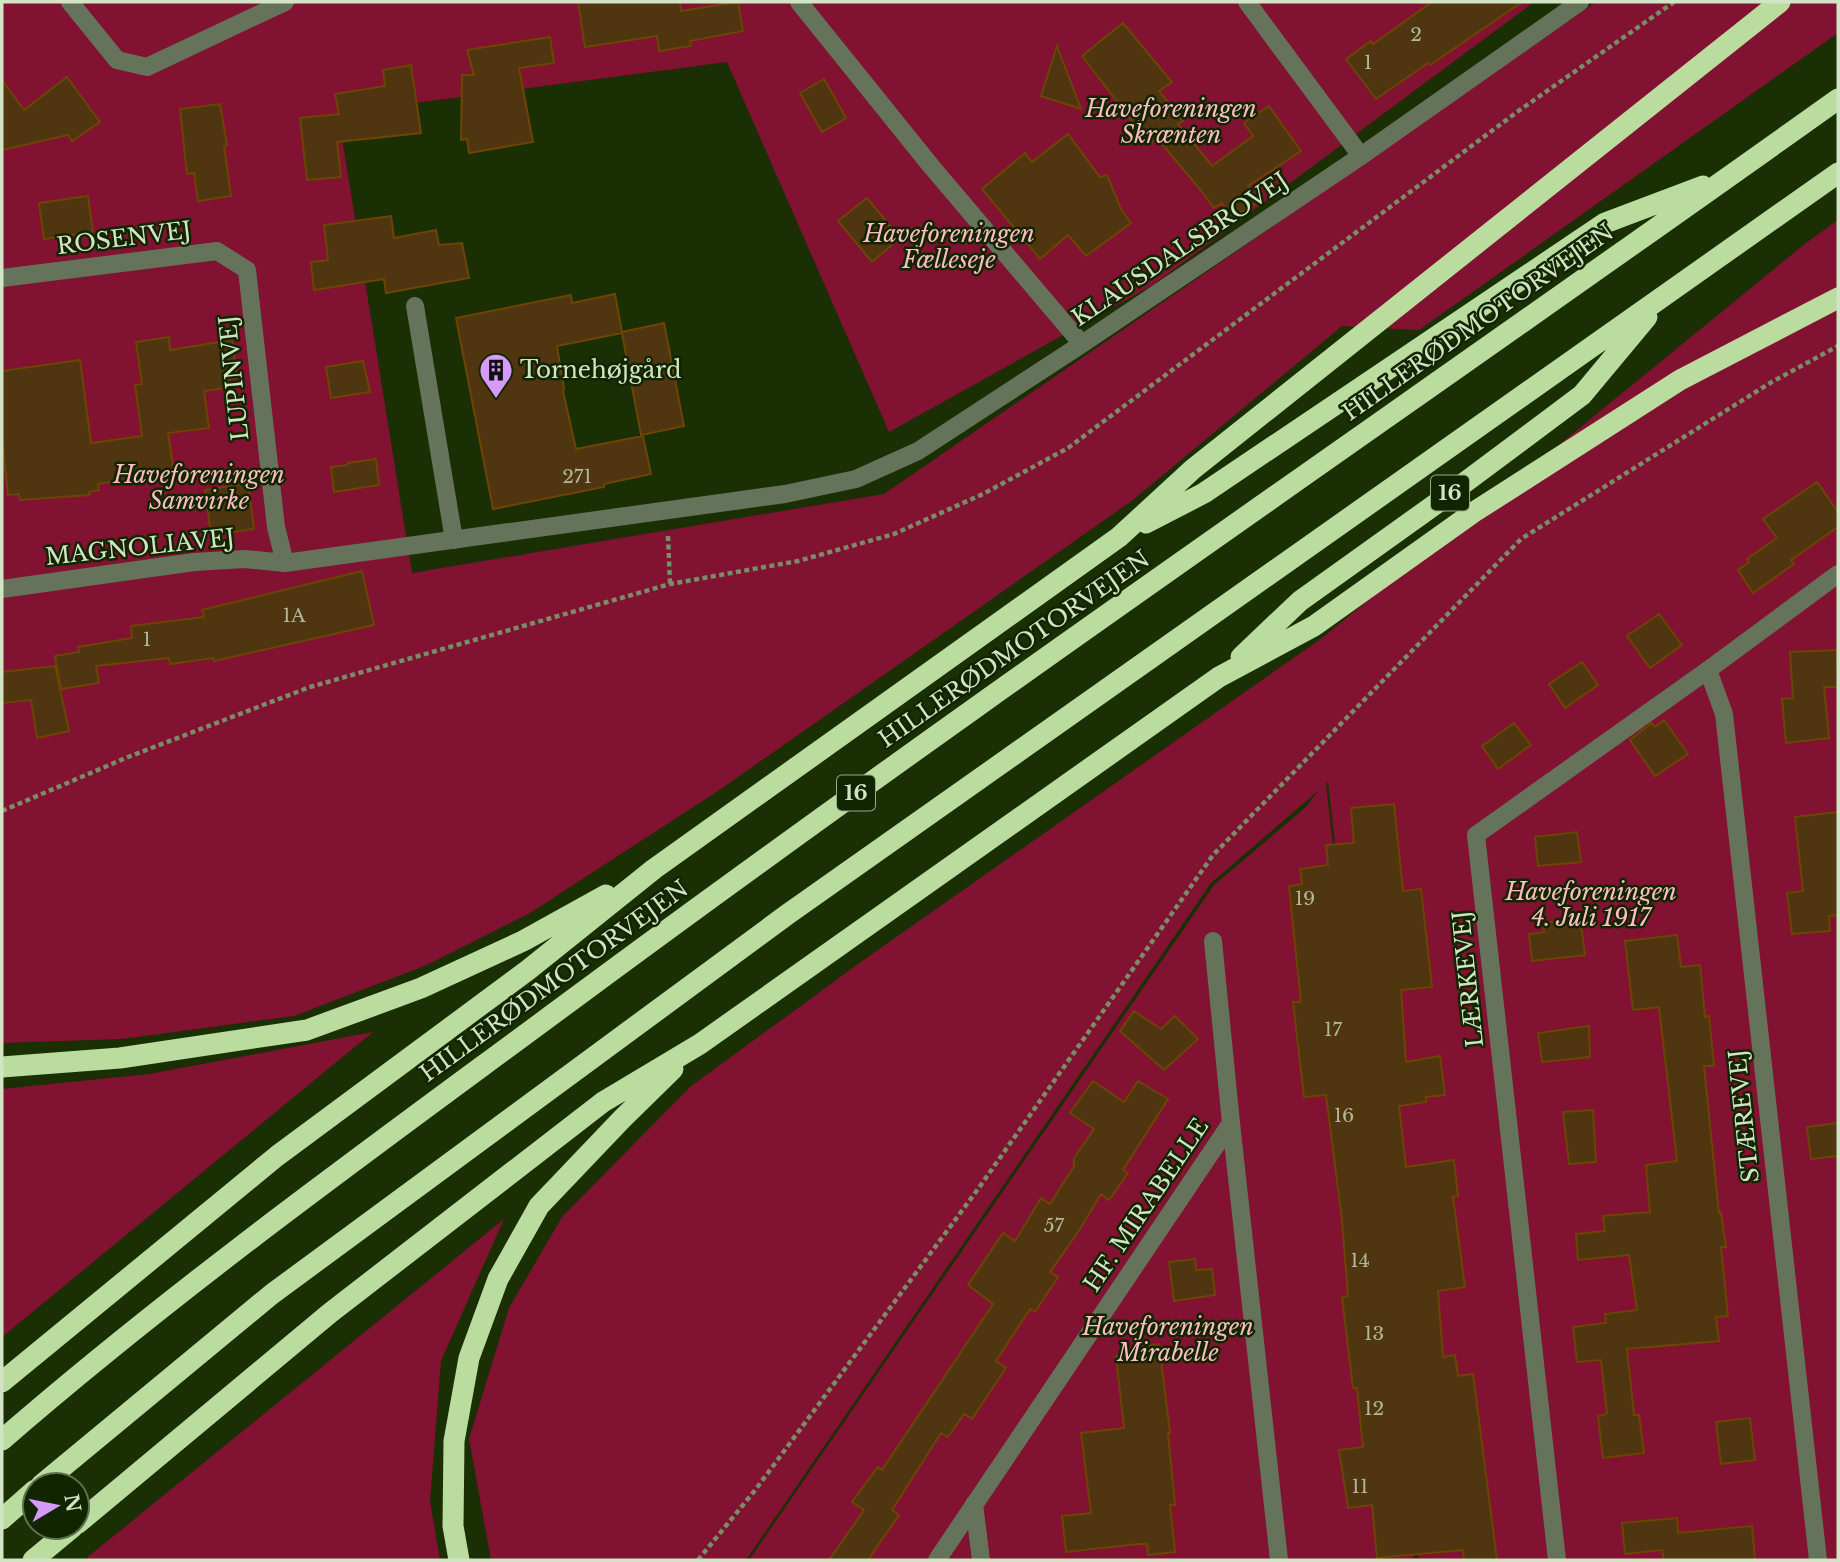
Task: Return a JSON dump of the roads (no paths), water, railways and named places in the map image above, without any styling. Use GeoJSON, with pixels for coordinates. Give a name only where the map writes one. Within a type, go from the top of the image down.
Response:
{"type":"FeatureCollection","features":[{"type":"Feature","properties":{"kind":"highway"},"geometry":{"type":"LineString","coordinates":[[2,1382],[276,1156],[528,970],[654,869],[1119,537],[1193,469],[1780,2]]}},
{"type":"Feature","properties":{"kind":"highway","name":"HILLERØDMOTORVEJEN"},"geometry":{"type":"LineString","coordinates":[[2,1440],[249,1239],[757,863],[1838,100]]}},
{"type":"Feature","properties":{"kind":"highway","name":"16"},"geometry":{"type":"LineString","coordinates":[[58,1471],[272,1294],[788,914],[1838,173]]}},
{"type":"Feature","properties":{"kind":"highway"},"geometry":{"type":"LineString","coordinates":[[1119,537],[1204,493],[1605,223],[1731,176]]}},
{"type":"Feature","properties":{"kind":"highway","name":"16"},"geometry":{"type":"LineString","coordinates":[[1219,677],[1300,601],[1582,395],[1666,294]]}},
{"type":"Feature","properties":{"kind":"highway"},"geometry":{"type":"LineString","coordinates":[[91,1512],[330,1313],[603,1101],[700,1044],[1219,677],[1314,626],[1474,512],[1680,380],[1838,298]]}},
{"type":"Feature","properties":{"kind":"highway"},"geometry":{"type":"LineString","coordinates":[[2,1068],[120,1058],[307,1030],[432,983],[523,941],[654,869]]}},
{"type":"Feature","properties":{"kind":"highway"},"geometry":{"type":"LineString","coordinates":[[459,1560],[453,1526],[454,1441],[469,1358],[498,1279],[540,1206],[622,1119],[700,1044]]}},
{"type":"Feature","properties":{"kind":"highway"},"geometry":{"type":"LineString","coordinates":[[2,1518],[21,1502]]}},
{"type":"Feature","properties":{"kind":"highway"},"geometry":{"type":"LineString","coordinates":[[33,1560],[56,1541]]}},
{"type":"Feature","properties":{"kind":"street"},"geometry":{"type":"LineString","coordinates":[[70,2],[117,60],[147,67],[285,2]]}},
{"type":"Feature","properties":{"kind":"street"},"geometry":{"type":"LineString","coordinates":[[799,2],[931,166],[1082,344]]}},
{"type":"Feature","properties":{"kind":"street"},"geometry":{"type":"LineString","coordinates":[[1247,2],[1361,156]]}},
{"type":"Feature","properties":{"kind":"street","name":"KLAUSDALSBROVEJ"},"geometry":{"type":"LineString","coordinates":[[453,540],[785,494],[856,479],[918,451],[1361,156],[1580,2]]}},
{"type":"Feature","properties":{"kind":"street","name":"ROSENVEJ"},"geometry":{"type":"LineString","coordinates":[[2,278],[217,251],[247,270]]}},
{"type":"Feature","properties":{"kind":"street","name":"LUPINVEJ"},"geometry":{"type":"LineString","coordinates":[[247,270],[276,527],[285,563]]}},
{"type":"Feature","properties":{"kind":"street"},"geometry":{"type":"LineString","coordinates":[[415,306],[453,540]]}},
{"type":"Feature","properties":{"kind":"street","name":"MAGNOLIAVEJ"},"geometry":{"type":"LineString","coordinates":[[2,589],[194,562],[245,559],[285,563],[453,540]]}},
{"type":"Feature","properties":{"kind":"street","name":"LÆRKEVEJ"},"geometry":{"type":"LineString","coordinates":[[1557,1560],[1476,835],[1838,575]]}},
{"type":"Feature","properties":{"kind":"street","name":"STÆREVEJ"},"geometry":{"type":"LineString","coordinates":[[1708,670],[1724,714],[1818,1560]]}},
{"type":"Feature","properties":{"kind":"street"},"geometry":{"type":"LineString","coordinates":[[1213,941],[1231,1123]]}},
{"type":"Feature","properties":{"kind":"street","name":"HF. MIRABELLE"},"geometry":{"type":"LineString","coordinates":[[937,1560],[1231,1123]]}},
{"type":"Feature","properties":{"kind":"street","name":"HF. MIRABELLE"},"geometry":{"type":"LineString","coordinates":[[1231,1123],[1279,1560]]}},
{"type":"Feature","properties":{"kind":"street"},"geometry":{"type":"LineString","coordinates":[[974,1504],[981,1560]]}},
{"type":"Feature","properties":{"kind":"place","name":"Tornehøjgård"},"geometry":{"type":"Point","coordinates":[496,400]}},
{"type":"Feature","properties":{"kind":"park label","name":"Haveforeningen Skrænten"},"geometry":{"type":"Point","coordinates":[1171,122]}},
{"type":"Feature","properties":{"kind":"park label","name":"Haveforeningen Fælleseje"},"geometry":{"type":"Point","coordinates":[949,247]}},
{"type":"Feature","properties":{"kind":"park label","name":"Haveforeningen Samvirke"},"geometry":{"type":"Point","coordinates":[199,488]}},
{"type":"Feature","properties":{"kind":"park label","name":"Haveforeningen 4. Juli 1917"},"geometry":{"type":"Point","coordinates":[1591,905]}},
{"type":"Feature","properties":{"kind":"park label","name":"Haveforeningen Mirabelle"},"geometry":{"type":"Point","coordinates":[1168,1340]}}]}
